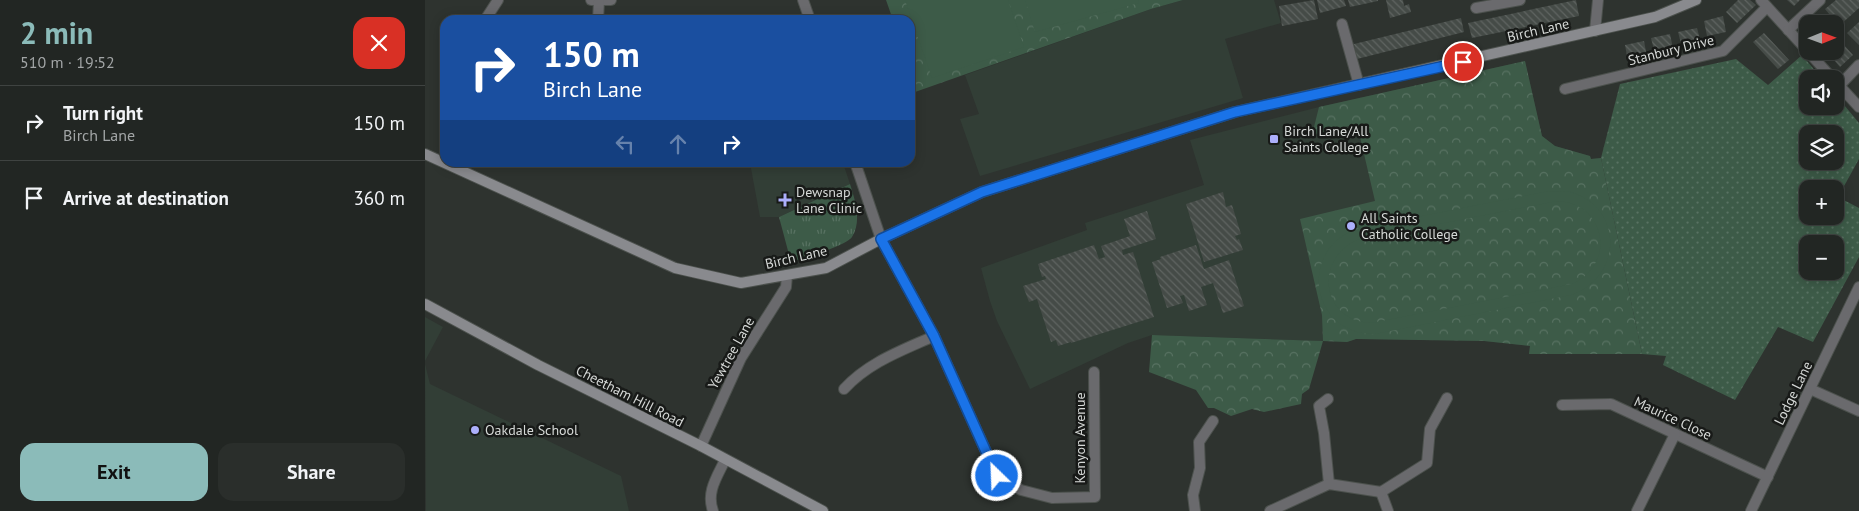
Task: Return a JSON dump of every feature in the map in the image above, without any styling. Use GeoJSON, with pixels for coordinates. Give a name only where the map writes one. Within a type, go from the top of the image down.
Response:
{"type":"FeatureCollection","features":[{"type":"Feature","properties":{"kind":"main road","name":"Birch Lane"},"geometry":{"type":"LineString","coordinates":[[454,167],[675,268],[741,283],[826,268],[881,239],[991,189],[1235,112],[1655,17],[1696,0]]}},
{"type":"Feature","properties":{"kind":"main road","name":"Birch Lane"},"geometry":{"type":"LineString","coordinates":[[425,154],[440,161]]}},
{"type":"Feature","properties":{"kind":"main road","name":"Cheetham Hill Road"},"geometry":{"type":"LineString","coordinates":[[425,304],[538,365],[701,446],[823,511]]}},
{"type":"Feature","properties":{"kind":"street"},"geometry":{"type":"LineString","coordinates":[[488,15],[498,0]]}},
{"type":"Feature","properties":{"kind":"street"},"geometry":{"type":"LineString","coordinates":[[597,15],[595,1],[611,0]]}},
{"type":"Feature","properties":{"kind":"street"},"geometry":{"type":"LineString","coordinates":[[803,0],[808,15]]}},
{"type":"Feature","properties":{"kind":"street"},"geometry":{"type":"LineString","coordinates":[[1476,8],[1520,0]]}},
{"type":"Feature","properties":{"kind":"street"},"geometry":{"type":"LineString","coordinates":[[1595,31],[1597,0]]}},
{"type":"Feature","properties":{"kind":"street"},"geometry":{"type":"LineString","coordinates":[[1788,30],[1820,0]]}},
{"type":"Feature","properties":{"kind":"street"},"geometry":{"type":"LineString","coordinates":[[1764,4],[1825,70]]}},
{"type":"Feature","properties":{"kind":"street","name":"Stanbury Drive"},"geometry":{"type":"LineString","coordinates":[[1565,90],[1723,52],[1764,4]]}},
{"type":"Feature","properties":{"kind":"street"},"geometry":{"type":"LineString","coordinates":[[1343,24],[1359,85]]}},
{"type":"Feature","properties":{"kind":"street"},"geometry":{"type":"LineString","coordinates":[[1844,76],[1859,65]]}},
{"type":"Feature","properties":{"kind":"street"},"geometry":{"type":"LineString","coordinates":[[1844,91],[1859,107]]}},
{"type":"Feature","properties":{"kind":"street","name":"Kenyon Avenue"},"geometry":{"type":"LineString","coordinates":[[857,167],[881,239],[934,336],[997,476],[1021,490],[1052,498],[1095,497],[1094,372]]}},
{"type":"Feature","properties":{"kind":"street","name":"Yewtree Lane"},"geometry":{"type":"LineString","coordinates":[[701,446],[741,358],[786,287],[787,275]]}},
{"type":"Feature","properties":{"kind":"street","name":"Lodge Lane"},"geometry":{"type":"LineString","coordinates":[[1751,511],[1859,287]]}},
{"type":"Feature","properties":{"kind":"street"},"geometry":{"type":"LineString","coordinates":[[844,390],[854,379],[875,363],[934,336]]}},
{"type":"Feature","properties":{"kind":"street"},"geometry":{"type":"LineString","coordinates":[[1810,389],[1859,411]]}},
{"type":"Feature","properties":{"kind":"street"},"geometry":{"type":"LineString","coordinates":[[1275,510],[1329,484],[1381,492],[1427,464],[1430,430],[1447,398]]}},
{"type":"Feature","properties":{"kind":"street"},"geometry":{"type":"LineString","coordinates":[[1329,399],[1319,406],[1324,432],[1329,484]]}},
{"type":"Feature","properties":{"kind":"street","name":"Maurice Close"},"geometry":{"type":"LineString","coordinates":[[1562,405],[1611,404],[1768,477]]}},
{"type":"Feature","properties":{"kind":"street"},"geometry":{"type":"LineString","coordinates":[[1195,511],[1193,495],[1200,468],[1199,442],[1213,421]]}},
{"type":"Feature","properties":{"kind":"street"},"geometry":{"type":"LineString","coordinates":[[1637,511],[1675,434]]}},
{"type":"Feature","properties":{"kind":"street"},"geometry":{"type":"LineString","coordinates":[[713,511],[710,502],[711,490],[725,460]]}},
{"type":"Feature","properties":{"kind":"street"},"geometry":{"type":"LineString","coordinates":[[1381,492],[1388,511]]}},
{"type":"Feature","properties":{"kind":"shaded area"},"geometry":{"type":"Polygon","coordinates":[[[1183,0],[1274,0],[1281,23],[1225,39],[1243,98],[980,176],[960,119],[979,114],[965,75],[1151,9],[1183,0]]]}},
{"type":"Feature","properties":{"kind":"shaded area","name":"All Saints Catholic College"},"geometry":{"type":"Polygon","coordinates":[[[1525,61],[1542,136],[1555,146],[1590,156],[1591,159],[1601,158],[1642,354],[1529,354],[1530,346],[1484,341],[1356,339],[1347,342],[1152,335],[1128,343],[1030,389],[997,321],[981,268],[1087,230],[1085,223],[1204,185],[1190,140],[1319,107],[1525,61]]]}},
{"type":"Feature","properties":{"kind":"shaded area","name":"Dewsnap Lane Clinic"},"geometry":{"type":"Polygon","coordinates":[[[751,167],[844,167],[850,184],[779,217],[760,217],[751,167]]]}},
{"type":"Feature","properties":{"kind":"shaded area"},"geometry":{"type":"Polygon","coordinates":[[[425,317],[443,327],[425,361],[425,317]]]}},
{"type":"Feature","properties":{"kind":"shaded area","name":"Oakdale School"},"geometry":{"type":"Polygon","coordinates":[[[425,364],[430,384],[621,476],[629,511],[426,511],[425,364]]]}},
{"type":"Feature","properties":{"kind":"green space"},"geometry":{"type":"Polygon","coordinates":[[[886,0],[1183,0],[1151,9],[915,92],[915,15],[891,15],[886,0]]]}},
{"type":"Feature","properties":{"kind":"green space"},"geometry":{"type":"Polygon","coordinates":[[[905,0],[1008,0],[1024,47],[932,78],[915,29],[915,15],[910,15],[905,0]]]}},
{"type":"Feature","properties":{"kind":"green space"},"geometry":{"type":"Polygon","coordinates":[[[1025,0],[1138,0],[1139,3],[1035,32],[1025,0]]]}},
{"type":"Feature","properties":{"kind":"green space"},"geometry":{"type":"Polygon","coordinates":[[[1799,58],[1799,60],[1806,60],[1814,70],[1799,70],[1799,115],[1844,115],[1844,105],[1859,123],[1859,159],[1844,186],[1844,180],[1799,180],[1799,225],[1844,225],[1844,200],[1859,208],[1859,257],[1813,342],[1778,327],[1735,400],[1663,365],[1666,356],[1642,354],[1601,158],[1620,84],[1736,59],[1768,85],[1799,58]]]}},
{"type":"Feature","properties":{"kind":"green space"},"geometry":{"type":"Polygon","coordinates":[[[1525,61],[1542,136],[1555,146],[1590,156],[1591,159],[1601,158],[1642,354],[1529,354],[1530,346],[1484,341],[1356,339],[1347,342],[1323,341],[1322,315],[1300,219],[1375,201],[1357,124],[1307,136],[1314,127],[1319,107],[1525,61]]]}},
{"type":"Feature","properties":{"kind":"green space"},"geometry":{"type":"Polygon","coordinates":[[[850,184],[857,217],[857,224],[852,237],[833,248],[791,262],[779,217],[850,184]]]}},
{"type":"Feature","properties":{"kind":"green space"},"geometry":{"type":"Polygon","coordinates":[[[1567,191],[1585,198],[1599,210],[1607,225],[1610,241],[1608,257],[1601,273],[1589,286],[1571,295],[1375,334],[1353,330],[1336,320],[1325,305],[1319,288],[1320,269],[1327,252],[1341,237],[1361,228],[1544,192],[1567,191]],[[1557,201],[1357,240],[1343,249],[1334,261],[1329,275],[1329,288],[1333,301],[1342,312],[1355,320],[1371,323],[1572,284],[1586,275],[1596,263],[1600,249],[1600,236],[1595,223],[1586,212],[1574,204],[1557,201]]]}},
{"type":"Feature","properties":{"kind":"green space"},"geometry":{"type":"Polygon","coordinates":[[[1152,335],[1323,341],[1309,389],[1302,394],[1301,404],[1264,412],[1252,409],[1231,416],[1214,408],[1208,408],[1196,390],[1149,372],[1152,335]]]}},
{"type":"Feature","properties":{"kind":"building"},"geometry":{"type":"Polygon","coordinates":[[[1314,0],[1318,19],[1282,26],[1279,6],[1314,0]]]}},
{"type":"Feature","properties":{"kind":"building"},"geometry":{"type":"Polygon","coordinates":[[[1317,0],[1344,0],[1346,6],[1320,13],[1317,0]]]}},
{"type":"Feature","properties":{"kind":"building"},"geometry":{"type":"Polygon","coordinates":[[[1348,0],[1378,0],[1378,1],[1350,7],[1348,0]]]}},
{"type":"Feature","properties":{"kind":"building"},"geometry":{"type":"Polygon","coordinates":[[[1386,0],[1403,0],[1404,6],[1409,4],[1411,12],[1390,18],[1386,0]]]}},
{"type":"Feature","properties":{"kind":"building"},"geometry":{"type":"Polygon","coordinates":[[[1576,0],[1579,16],[1472,38],[1468,23],[1576,0]]]}},
{"type":"Feature","properties":{"kind":"building"},"geometry":{"type":"Polygon","coordinates":[[[1738,0],[1750,0],[1756,5],[1737,23],[1726,12],[1738,0]]]}},
{"type":"Feature","properties":{"kind":"building"},"geometry":{"type":"Polygon","coordinates":[[[1787,0],[1800,0],[1794,6],[1787,0]]]}},
{"type":"Feature","properties":{"kind":"building"},"geometry":{"type":"Polygon","coordinates":[[[1836,0],[1859,0],[1859,8],[1844,22],[1844,15],[1830,15],[1825,9],[1836,0]]]}},
{"type":"Feature","properties":{"kind":"building"},"geometry":{"type":"Polygon","coordinates":[[[1723,16],[1726,32],[1707,36],[1704,21],[1723,16]]]}},
{"type":"Feature","properties":{"kind":"building"},"geometry":{"type":"Polygon","coordinates":[[[1461,18],[1464,32],[1357,59],[1354,44],[1461,18]]]}},
{"type":"Feature","properties":{"kind":"building"},"geometry":{"type":"Polygon","coordinates":[[[1859,22],[1859,45],[1847,33],[1859,22]]]}},
{"type":"Feature","properties":{"kind":"building"},"geometry":{"type":"Polygon","coordinates":[[[1697,28],[1701,43],[1682,47],[1678,32],[1697,28]]]}},
{"type":"Feature","properties":{"kind":"building"},"geometry":{"type":"Polygon","coordinates":[[[1764,33],[1789,60],[1778,69],[1753,42],[1764,33]]]}},
{"type":"Feature","properties":{"kind":"building"},"geometry":{"type":"Polygon","coordinates":[[[1670,34],[1673,49],[1655,54],[1651,38],[1670,34]]]}},
{"type":"Feature","properties":{"kind":"building"},"geometry":{"type":"Polygon","coordinates":[[[1644,41],[1647,57],[1628,61],[1625,45],[1644,41]]]}},
{"type":"Feature","properties":{"kind":"building"},"geometry":{"type":"Polygon","coordinates":[[[1844,45],[1853,55],[1840,67],[1834,60],[1844,60],[1844,45]]]}},
{"type":"Feature","properties":{"kind":"building"},"geometry":{"type":"Polygon","coordinates":[[[1223,192],[1226,207],[1232,205],[1241,234],[1235,236],[1237,240],[1239,239],[1243,250],[1204,262],[1186,204],[1223,192]]]}},
{"type":"Feature","properties":{"kind":"building"},"geometry":{"type":"Polygon","coordinates":[[[1147,211],[1156,239],[1122,250],[1123,255],[1133,252],[1154,317],[1071,343],[1058,346],[1056,340],[1051,342],[1037,299],[1029,302],[1023,286],[1046,279],[1045,276],[1042,277],[1038,264],[1094,245],[1099,259],[1105,257],[1101,246],[1130,236],[1124,219],[1147,211]]]}},
{"type":"Feature","properties":{"kind":"building"},"geometry":{"type":"Polygon","coordinates":[[[1196,245],[1204,269],[1229,260],[1244,306],[1223,313],[1213,283],[1201,287],[1207,305],[1189,311],[1184,295],[1180,296],[1183,303],[1167,308],[1152,262],[1161,259],[1160,257],[1196,245]]]}},
{"type":"Feature","properties":{"kind":"place","name":"Birch Lane/All Saints College"},"geometry":{"type":"Point","coordinates":[1274,139]}},
{"type":"Feature","properties":{"kind":"place","name":"Dewsnap Lane Clinic"},"geometry":{"type":"Point","coordinates":[785,200]}},
{"type":"Feature","properties":{"kind":"place","name":"All Saints Catholic College"},"geometry":{"type":"Point","coordinates":[1351,226]}},
{"type":"Feature","properties":{"kind":"place","name":"Oakdale School"},"geometry":{"type":"Point","coordinates":[475,430]}},
{"type":"Feature","properties":{"kind":"route"},"geometry":{"type":"LineString","coordinates":[[997,476],[934,336],[881,239],[982,192],[1235,112],[1463,62]]}}]}
